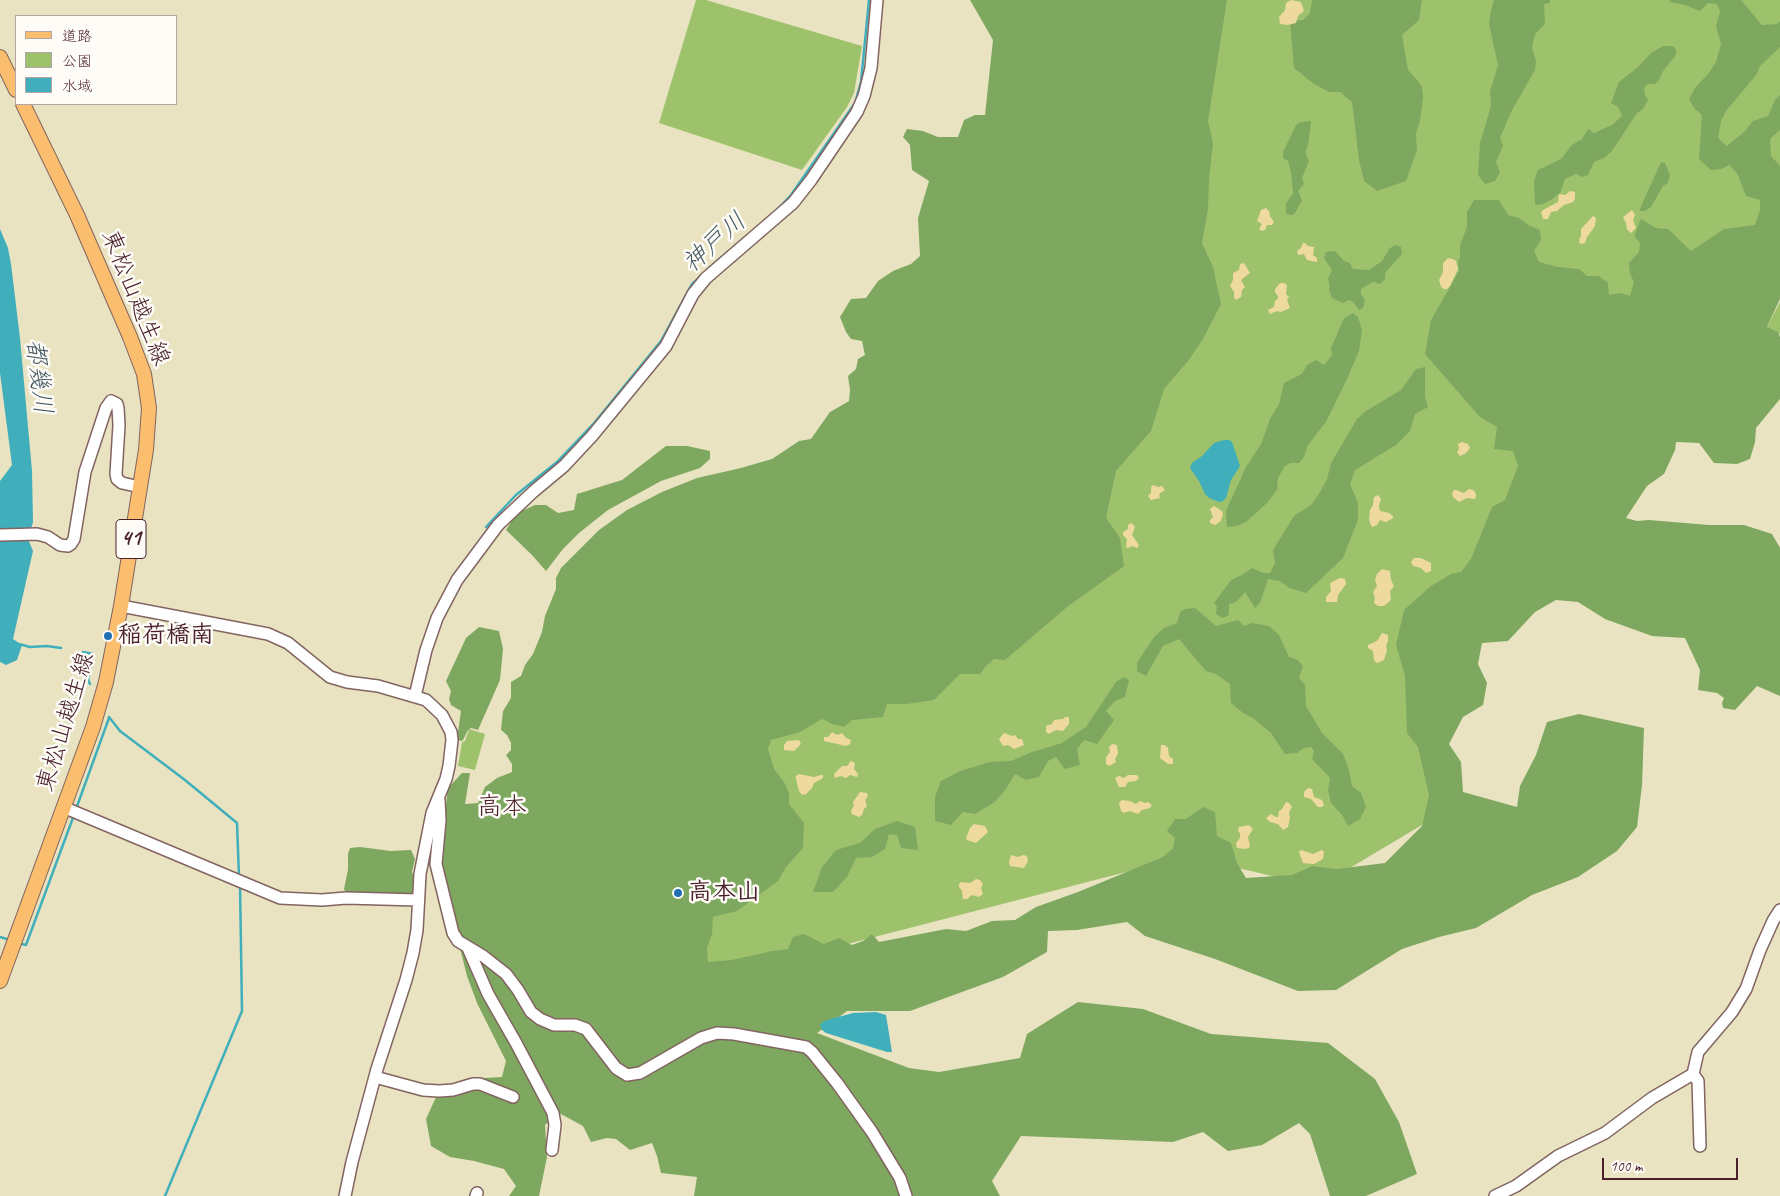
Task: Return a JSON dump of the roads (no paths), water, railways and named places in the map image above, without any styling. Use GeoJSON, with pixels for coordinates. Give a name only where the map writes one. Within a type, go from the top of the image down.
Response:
{"type":"FeatureCollection","features":[{"type":"Feature","properties":{"kind":"main road"},"geometry":{"type":"LineString","coordinates":[[0,56],[15,88]]}},
{"type":"Feature","properties":{"kind":"main road","name":"東松山越生線"},"geometry":{"type":"LineString","coordinates":[[0,981],[94,727],[106,682],[121,606],[146,450],[149,408],[144,374],[130,337],[77,216],[23,105]]}},
{"type":"Feature","properties":{"kind":"street"},"geometry":{"type":"LineString","coordinates":[[415,696],[423,659],[437,618],[458,580],[498,525],[534,490],[564,466],[592,436],[666,346],[692,294],[711,274],[793,203],[857,112],[864,96],[871,68],[877,0]]}},
{"type":"Feature","properties":{"kind":"street"},"geometry":{"type":"LineString","coordinates":[[0,535],[36,534],[48,537],[65,546],[72,542],[85,472],[106,408],[111,401],[117,404],[118,408],[117,479],[122,483],[140,486]]}},
{"type":"Feature","properties":{"kind":"street"},"geometry":{"type":"LineString","coordinates":[[121,606],[268,634],[288,643],[330,677],[347,682],[378,686],[426,700],[442,715],[451,732],[449,766],[446,779],[432,813],[422,859],[413,953],[375,1077],[352,1162],[345,1196]]}},
{"type":"Feature","properties":{"kind":"street"},"geometry":{"type":"LineString","coordinates":[[438,796],[440,820],[436,864],[453,933],[458,941],[483,956],[506,974],[531,1012],[540,1019],[554,1025],[575,1025],[586,1029],[616,1068],[627,1075],[640,1073],[701,1038],[717,1033],[734,1034],[806,1047],[837,1084],[872,1132],[900,1178],[906,1196]]}},
{"type":"Feature","properties":{"kind":"street"},"geometry":{"type":"LineString","coordinates":[[63,807],[280,898],[418,900]]}},
{"type":"Feature","properties":{"kind":"street"},"geometry":{"type":"LineString","coordinates":[[1495,1196],[1516,1186],[1558,1156],[1605,1133],[1652,1098],[1693,1074],[1698,1052],[1732,1012],[1746,989],[1760,950],[1780,910]]}},
{"type":"Feature","properties":{"kind":"street"},"geometry":{"type":"LineString","coordinates":[[468,948],[488,994],[553,1113],[555,1125],[552,1150]]}},
{"type":"Feature","properties":{"kind":"street"},"geometry":{"type":"LineString","coordinates":[[1693,1074],[1698,1081],[1700,1146]]}},
{"type":"Feature","properties":{"kind":"street"},"geometry":{"type":"LineString","coordinates":[[375,1077],[423,1090],[439,1092],[472,1084],[480,1084],[513,1097]]}},
{"type":"Feature","properties":{"kind":"water","name":"都幾川"},"geometry":{"type":"Polygon","coordinates":[[[0,229],[8,248],[11,264],[20,338],[32,471],[33,522],[28,539],[33,551],[13,639],[22,645],[17,660],[6,665],[0,662],[0,481],[12,465],[0,373],[0,229]]]}},
{"type":"Feature","properties":{"kind":"water"},"geometry":{"type":"Polygon","coordinates":[[[1224,440],[1232,442],[1240,466],[1231,480],[1226,498],[1219,502],[1205,494],[1190,468],[1192,463],[1202,456],[1214,443],[1224,440]]]}},
{"type":"Feature","properties":{"kind":"water"},"geometry":{"type":"Polygon","coordinates":[[[876,1012],[886,1015],[892,1052],[826,1033],[822,1030],[820,1024],[827,1020],[853,1013],[876,1012]]]}},
{"type":"Feature","properties":{"kind":"waterway","name":"神戸川"},"geometry":{"type":"LineString","coordinates":[[777,210],[791,195],[855,103],[861,82],[869,0]]}},
{"type":"Feature","properties":{"kind":"waterway","name":"神戸川"},"geometry":{"type":"LineString","coordinates":[[709,268],[750,233]]}},
{"type":"Feature","properties":{"kind":"waterway","name":"神戸川"},"geometry":{"type":"LineString","coordinates":[[486,527],[516,495],[557,462],[595,422],[661,341],[692,284],[701,276]]}},
{"type":"Feature","properties":{"kind":"waterway"},"geometry":{"type":"LineString","coordinates":[[19,644],[30,647],[47,646],[61,648]]}},
{"type":"Feature","properties":{"kind":"waterway"},"geometry":{"type":"LineString","coordinates":[[83,652],[93,654],[88,680],[90,684]]}},
{"type":"Feature","properties":{"kind":"waterway"},"geometry":{"type":"LineString","coordinates":[[109,717],[120,731],[185,780],[237,823],[239,877]]}},
{"type":"Feature","properties":{"kind":"waterway"},"geometry":{"type":"LineString","coordinates":[[76,809],[109,718]]}},
{"type":"Feature","properties":{"kind":"waterway"},"geometry":{"type":"LineString","coordinates":[[18,943],[26,945],[74,815]]}},
{"type":"Feature","properties":{"kind":"waterway"},"geometry":{"type":"LineString","coordinates":[[165,1196],[242,1011],[240,885]]}},
{"type":"Feature","properties":{"kind":"waterway"},"geometry":{"type":"LineString","coordinates":[[0,937],[10,940]]}},
{"type":"Feature","properties":{"kind":"place","name":"稲荷橋南"},"geometry":{"type":"Point","coordinates":[108,636]}},
{"type":"Feature","properties":{"kind":"place","name":"高本山"},"geometry":{"type":"Point","coordinates":[678,893]}},
{"type":"Feature","properties":{"kind":"district","name":"高本"},"geometry":{"type":"Point","coordinates":[502,807]}}]}
